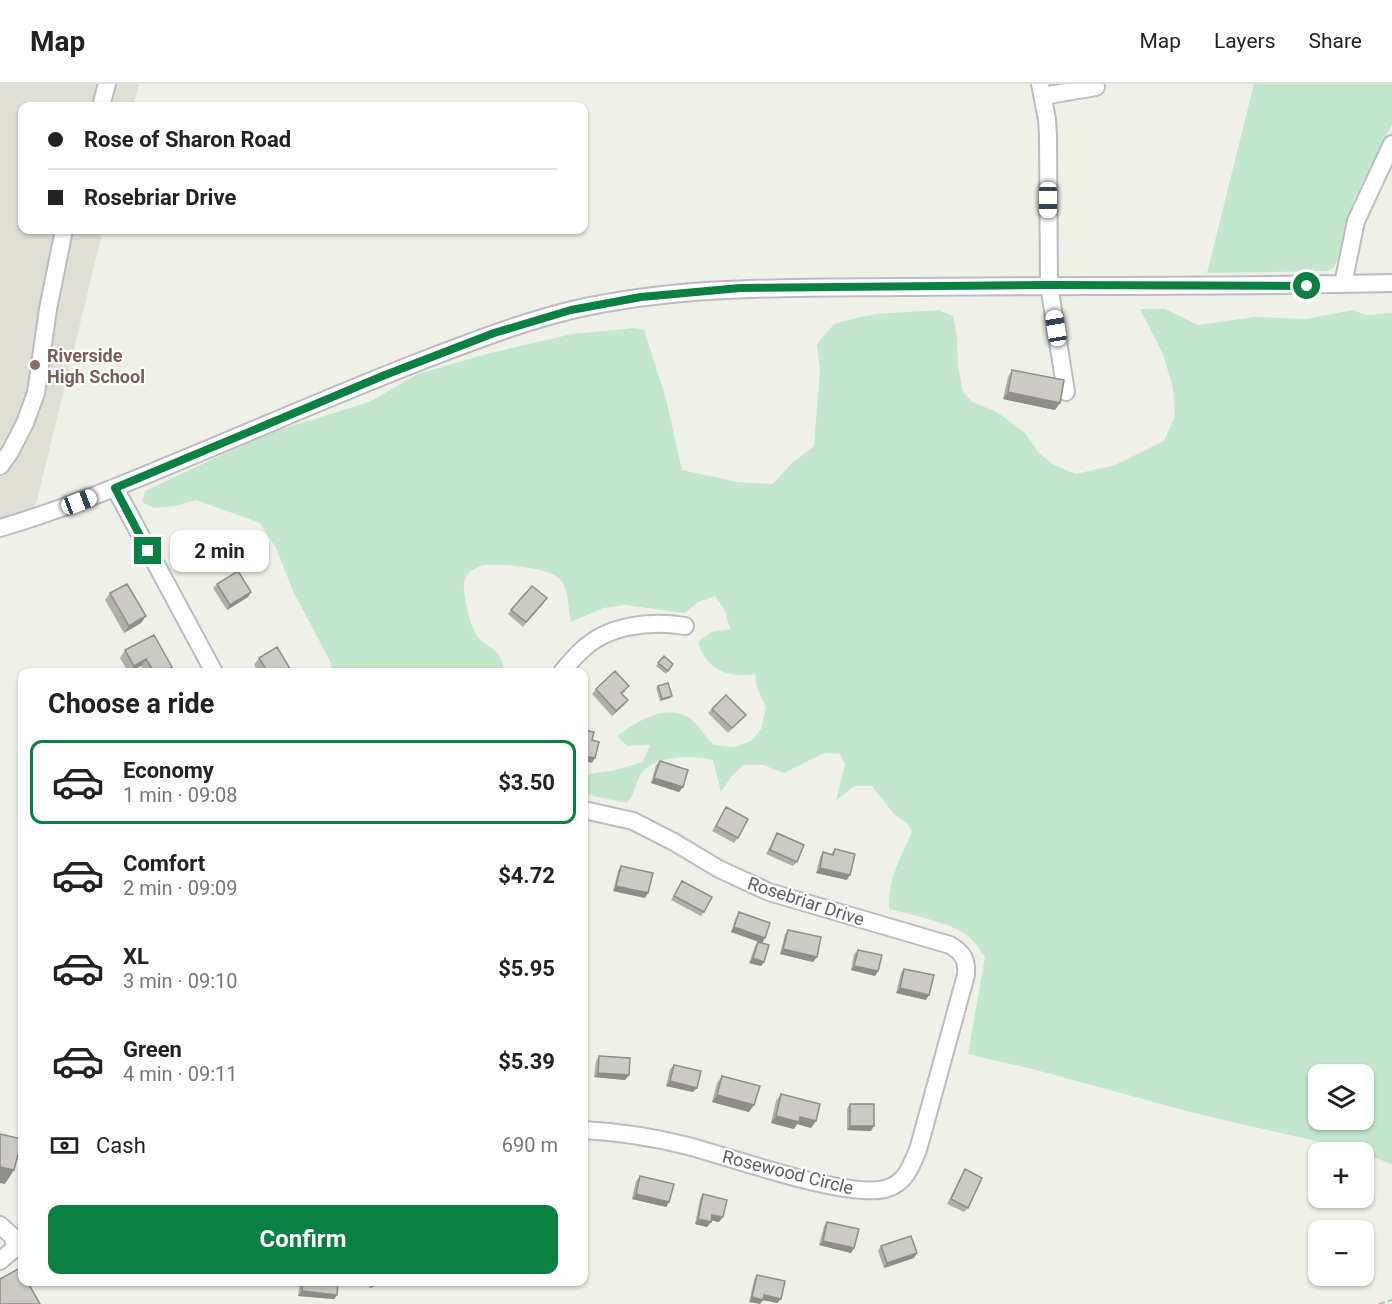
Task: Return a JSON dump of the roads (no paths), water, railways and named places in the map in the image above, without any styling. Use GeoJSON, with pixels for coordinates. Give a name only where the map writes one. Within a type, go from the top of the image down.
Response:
{"type":"FeatureCollection","features":[{"type":"Feature","properties":{"kind":"street"},"geometry":{"type":"LineString","coordinates":[[102,102],[107,84]]}},
{"type":"Feature","properties":{"kind":"street"},"geometry":{"type":"LineString","coordinates":[[1066,392],[1049,285],[1048,136],[1042,90],[1096,87]]}},
{"type":"Feature","properties":{"kind":"street"},"geometry":{"type":"LineString","coordinates":[[1343,284],[1356,221],[1392,144]]}},
{"type":"Feature","properties":{"kind":"street"},"geometry":{"type":"LineString","coordinates":[[0,466],[25,423],[36,393],[48,309],[63,234]]}},
{"type":"Feature","properties":{"kind":"street"},"geometry":{"type":"LineString","coordinates":[[0,528],[61,509],[115,488],[385,375],[494,333],[536,319],[641,297],[718,289],[1049,285],[1307,286],[1392,283]]}},
{"type":"Feature","properties":{"kind":"street"},"geometry":{"type":"LineString","coordinates":[[115,488],[212,668]]}},
{"type":"Feature","properties":{"kind":"street"},"geometry":{"type":"LineString","coordinates":[[565,668],[582,649],[617,630],[656,623],[685,626]]}},
{"type":"Feature","properties":{"kind":"street","name":"Rosebriar Drive"},"geometry":{"type":"LineString","coordinates":[[588,811],[633,821],[719,869],[769,892],[939,941],[960,951],[964,957]]}},
{"type":"Feature","properties":{"kind":"street","name":"Rosewood Circle"},"geometry":{"type":"LineString","coordinates":[[588,1130],[664,1141],[824,1184],[873,1191],[897,1185],[910,1170],[918,1150],[966,975],[964,957]]}},
{"type":"Feature","properties":{"kind":"street"},"geometry":{"type":"LineString","coordinates":[[0,1225],[13,1236],[15,1248],[0,1261]]}},
{"type":"Feature","properties":{"kind":"place","name":"Riverside High School"},"geometry":{"type":"Point","coordinates":[35,365]}}]}
